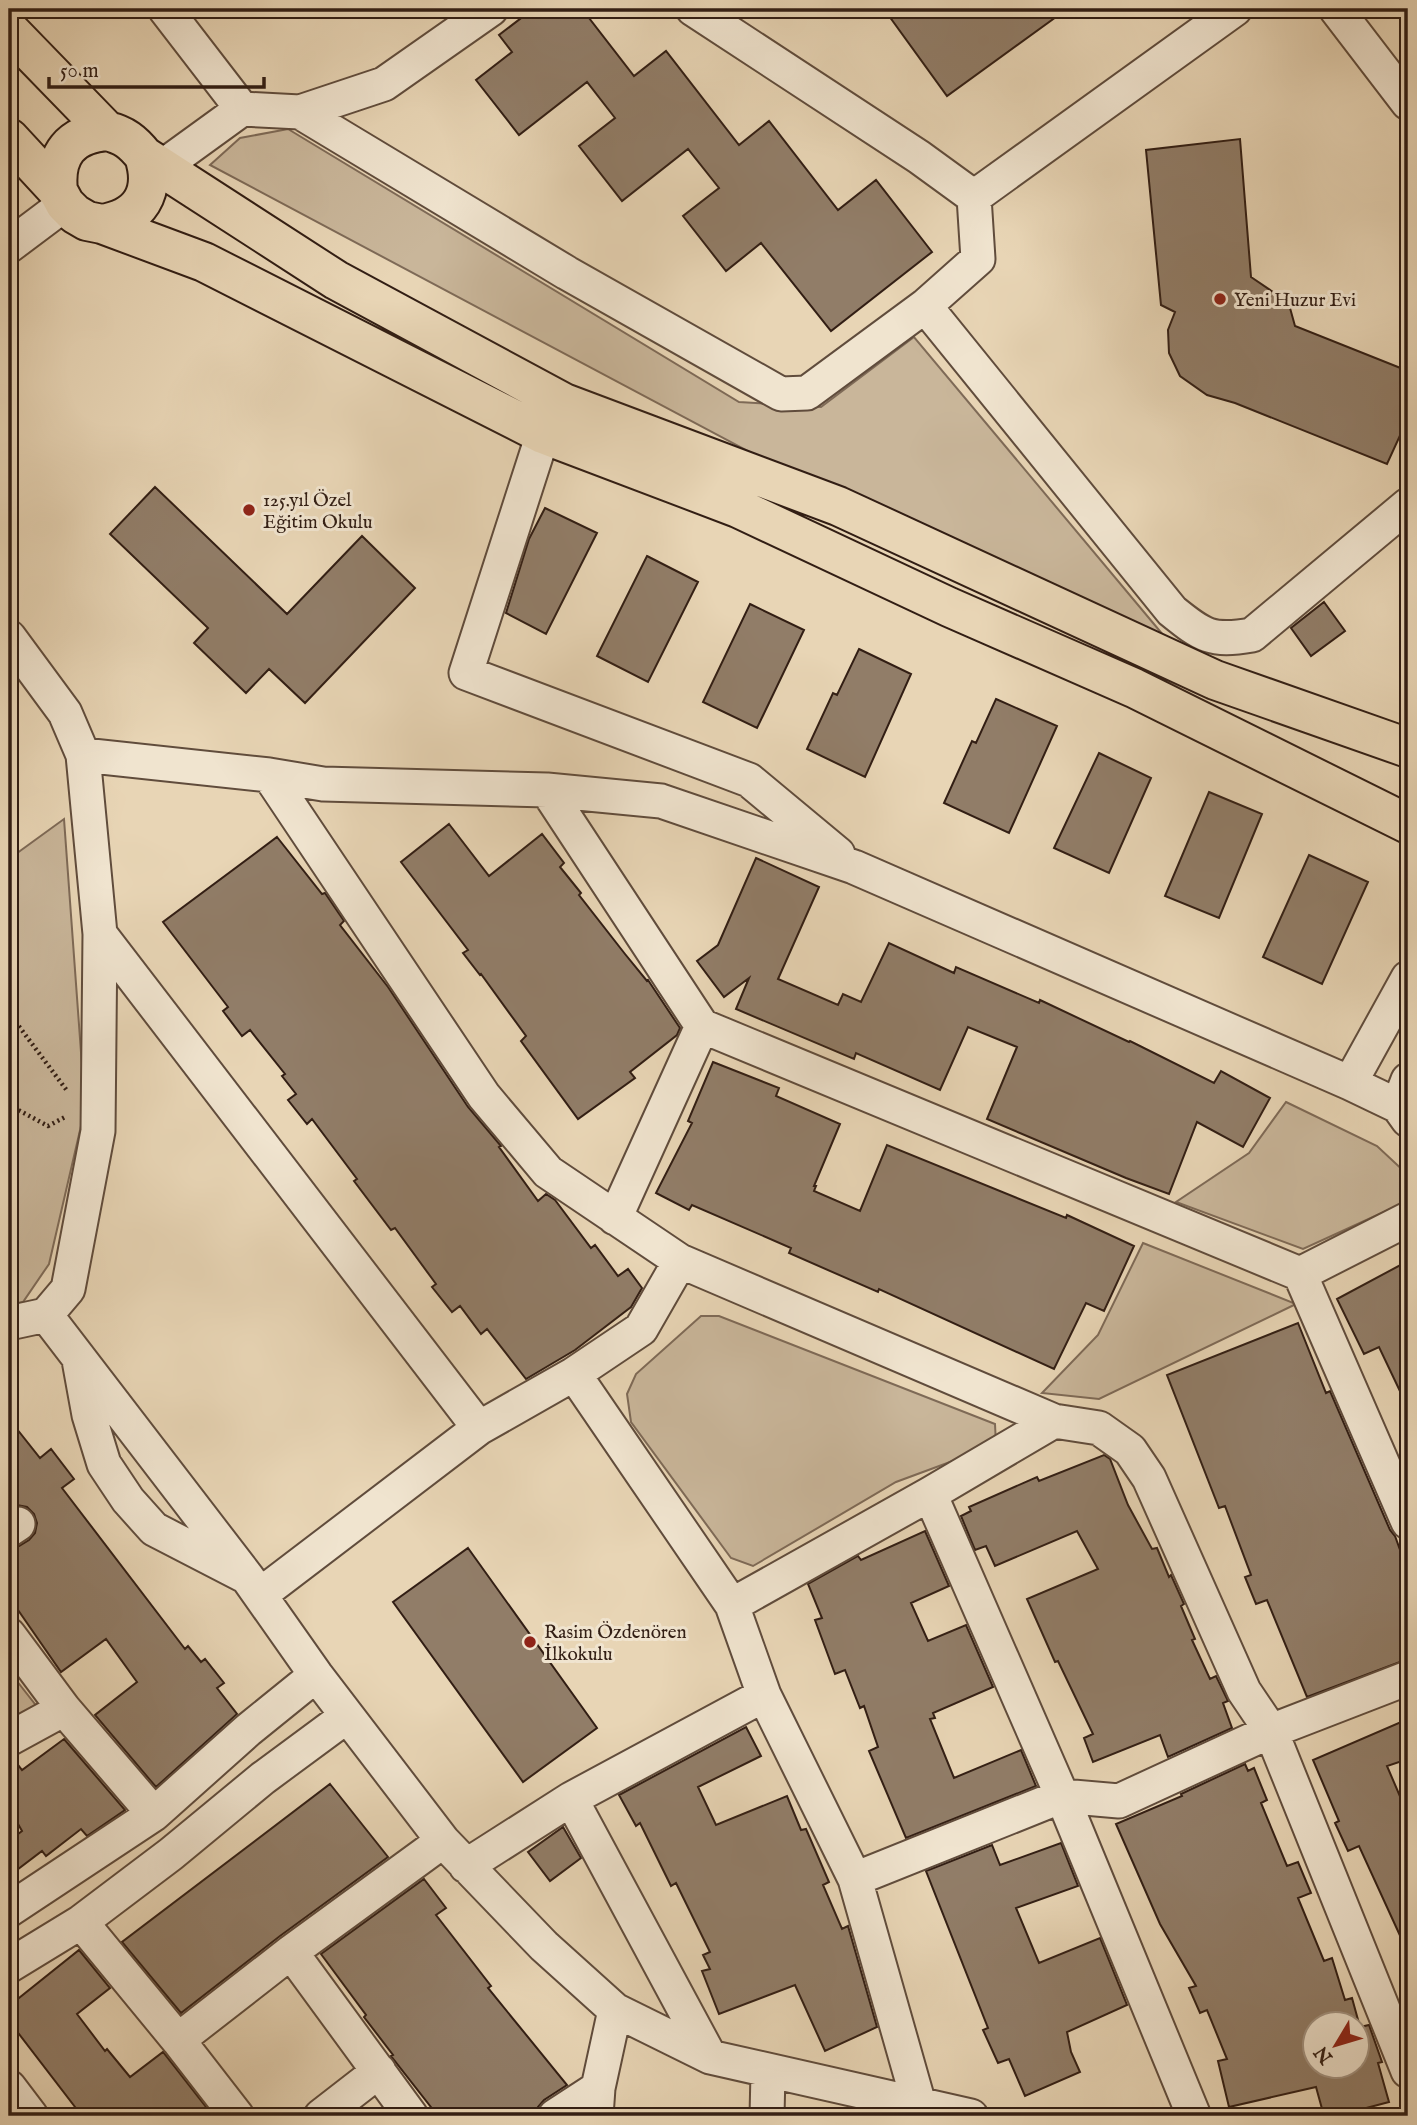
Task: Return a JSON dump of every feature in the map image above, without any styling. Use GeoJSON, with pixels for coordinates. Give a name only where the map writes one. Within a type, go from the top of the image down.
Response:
{"type":"FeatureCollection","features":[{"type":"Feature","properties":{"kind":"main road"},"geometry":{"type":"LineString","coordinates":[[9,30],[107,131]]}},
{"type":"Feature","properties":{"kind":"main road"},"geometry":{"type":"LineString","coordinates":[[62,197],[57,177],[65,150],[76,139],[91,132],[107,131],[122,135],[153,162],[336,280],[564,403],[838,506],[1215,680],[1408,748]]}},
{"type":"Feature","properties":{"kind":"main road"},"geometry":{"type":"LineString","coordinates":[[9,138],[75,214],[87,221],[102,224],[204,262],[543,434],[738,508],[949,607],[1134,688],[1408,824]]}},
{"type":"Feature","properties":{"kind":"main road"},"geometry":{"type":"LineString","coordinates":[[102,224],[118,221],[132,214],[142,202],[153,162]]}},
{"type":"Feature","properties":{"kind":"street"},"geometry":{"type":"LineString","coordinates":[[165,9],[242,109]]}},
{"type":"Feature","properties":{"kind":"street"},"geometry":{"type":"LineString","coordinates":[[153,162],[242,109],[300,112],[384,84],[491,9]]}},
{"type":"Feature","properties":{"kind":"street"},"geometry":{"type":"LineString","coordinates":[[693,9],[919,157],[974,197]]}},
{"type":"Feature","properties":{"kind":"street"},"geometry":{"type":"LineString","coordinates":[[974,197],[1235,9]]}},
{"type":"Feature","properties":{"kind":"street"},"geometry":{"type":"LineString","coordinates":[[1336,9],[1408,103]]}},
{"type":"Feature","properties":{"kind":"street"},"geometry":{"type":"LineString","coordinates":[[300,112],[567,273],[781,394],[807,393],[925,306],[978,259],[974,197]]}},
{"type":"Feature","properties":{"kind":"street"},"geometry":{"type":"LineString","coordinates":[[9,246],[62,197]]}},
{"type":"Feature","properties":{"kind":"street"},"geometry":{"type":"LineString","coordinates":[[925,306],[1172,611],[1199,633],[1224,640],[1252,635],[1408,505]]}},
{"type":"Feature","properties":{"kind":"street"},"geometry":{"type":"LineString","coordinates":[[543,434],[466,673],[749,780],[854,867]]}},
{"type":"Feature","properties":{"kind":"street"},"geometry":{"type":"LineString","coordinates":[[9,637],[65,713],[83,755],[100,934],[89,1120],[68,1289],[47,1315],[9,1323]]}},
{"type":"Feature","properties":{"kind":"street"},"geometry":{"type":"LineString","coordinates":[[83,755],[269,775],[323,784],[547,790],[661,801],[854,867],[1350,1083],[1405,1102]]}},
{"type":"Feature","properties":{"kind":"street"},"geometry":{"type":"LineString","coordinates":[[269,775],[484,1096],[548,1172],[680,1261],[1054,1420],[1099,1428],[1130,1450],[1149,1478],[1244,1691],[1271,1731],[1408,2071]]}},
{"type":"Feature","properties":{"kind":"street"},"geometry":{"type":"LineString","coordinates":[[307,832],[323,784]]}},
{"type":"Feature","properties":{"kind":"street"},"geometry":{"type":"LineString","coordinates":[[547,790],[702,1026],[1300,1274],[1408,1522]]}},
{"type":"Feature","properties":{"kind":"street"},"geometry":{"type":"LineString","coordinates":[[100,934],[479,1428]]}},
{"type":"Feature","properties":{"kind":"street"},"geometry":{"type":"LineString","coordinates":[[1350,1083],[1408,978]]}},
{"type":"Feature","properties":{"kind":"street"},"geometry":{"type":"LineString","coordinates":[[615,1218],[702,1026]]}},
{"type":"Feature","properties":{"kind":"street"},"geometry":{"type":"LineString","coordinates":[[1300,1274],[1408,1219]]}},
{"type":"Feature","properties":{"kind":"street"},"geometry":{"type":"LineString","coordinates":[[253,1586],[479,1428],[574,1374],[641,1329],[680,1261]]}},
{"type":"Feature","properties":{"kind":"street"},"geometry":{"type":"LineString","coordinates":[[47,1315],[443,1841],[544,1946],[615,2010],[710,2057],[971,2116]]}},
{"type":"Feature","properties":{"kind":"street"},"geometry":{"type":"LineString","coordinates":[[78,1354],[89,1415],[104,1464],[128,1500],[154,1529],[253,1586]]}},
{"type":"Feature","properties":{"kind":"street"},"geometry":{"type":"LineString","coordinates":[[574,1374],[732,1605],[764,1695],[855,1879],[919,2104]]}},
{"type":"Feature","properties":{"kind":"street"},"geometry":{"type":"LineString","coordinates":[[732,1605],[930,1494],[1054,1420]]}},
{"type":"Feature","properties":{"kind":"street"},"geometry":{"type":"LineString","coordinates":[[930,1494],[1062,1796],[1194,2116]]}},
{"type":"Feature","properties":{"kind":"street"},"geometry":{"type":"LineString","coordinates":[[9,1636],[64,1709],[154,1814]]}},
{"type":"Feature","properties":{"kind":"street"},"geometry":{"type":"LineString","coordinates":[[9,1910],[154,1814],[248,1730],[316,1675]]}},
{"type":"Feature","properties":{"kind":"street"},"geometry":{"type":"LineString","coordinates":[[855,1879],[1062,1796],[1119,1801],[1271,1731],[1408,1678]]}},
{"type":"Feature","properties":{"kind":"street"},"geometry":{"type":"LineString","coordinates":[[466,1866],[571,1799],[764,1695]]}},
{"type":"Feature","properties":{"kind":"street"},"geometry":{"type":"LineString","coordinates":[[9,1739],[64,1709]]}},
{"type":"Feature","properties":{"kind":"street"},"geometry":{"type":"LineString","coordinates":[[9,1966],[80,1922],[171,1854],[263,1778],[347,1716]]}},
{"type":"Feature","properties":{"kind":"street"},"geometry":{"type":"LineString","coordinates":[[571,1799],[710,2057]]}},
{"type":"Feature","properties":{"kind":"street"},"geometry":{"type":"LineString","coordinates":[[178,2039],[443,1841]]}},
{"type":"Feature","properties":{"kind":"street"},"geometry":{"type":"LineString","coordinates":[[80,1922],[178,2039],[237,2116]]}},
{"type":"Feature","properties":{"kind":"street"},"geometry":{"type":"LineString","coordinates":[[291,1952],[411,2116]]}},
{"type":"Feature","properties":{"kind":"street"},"geometry":{"type":"LineString","coordinates":[[555,2116],[597,2102],[615,2010]]}},
{"type":"Feature","properties":{"kind":"street"},"geometry":{"type":"LineString","coordinates":[[321,2116],[379,2071]]}},
{"type":"Feature","properties":{"kind":"street"},"geometry":{"type":"LineString","coordinates":[[767,2116],[768,2072]]}},
{"type":"Feature","properties":{"kind":"street"},"geometry":{"type":"LineString","coordinates":[[9,2087],[32,2116]]}},
{"type":"Feature","properties":{"kind":"path"},"geometry":{"type":"LineString","coordinates":[[9,1013],[89,1120],[48,1126],[9,1105]]}},
{"type":"Feature","properties":{"kind":"shaded area"},"geometry":{"type":"Polygon","coordinates":[[[288,129],[739,402],[821,407],[914,337],[1174,648],[819,489],[210,165],[240,138],[288,129]]]}},
{"type":"Feature","properties":{"kind":"shaded area"},"geometry":{"type":"Polygon","coordinates":[[[64,819],[82,1066],[81,1126],[49,1264],[23,1302],[9,1305],[9,859],[64,819]]]}},
{"type":"Feature","properties":{"kind":"shaded area"},"geometry":{"type":"Polygon","coordinates":[[[1286,1102],[1377,1146],[1408,1175],[1408,1201],[1303,1249],[1176,1202],[1249,1153],[1286,1102]]]}},
{"type":"Feature","properties":{"kind":"shaded area"},"geometry":{"type":"Polygon","coordinates":[[[1143,1243],[1296,1304],[1099,1399],[1042,1393],[1098,1335],[1143,1243]]]}},
{"type":"Feature","properties":{"kind":"shaded area"},"geometry":{"type":"Polygon","coordinates":[[[701,1316],[719,1316],[995,1424],[996,1445],[896,1482],[753,1566],[731,1558],[631,1422],[627,1394],[636,1374],[701,1316]]]}},
{"type":"Feature","properties":{"kind":"shaded area"},"geometry":{"type":"Polygon","coordinates":[[[9,1671],[38,1708],[9,1725],[9,1671]]]}},
{"type":"Feature","properties":{"kind":"building"},"geometry":{"type":"Polygon","coordinates":[[[533,9],[582,9],[634,76],[666,51],[739,145],[769,121],[838,210],[876,180],[932,252],[831,331],[761,243],[726,271],[683,216],[719,188],[688,149],[622,201],[579,146],[615,118],[587,82],[519,135],[476,80],[512,52],[499,35],[533,9]]]}},
{"type":"Feature","properties":{"kind":"building"},"geometry":{"type":"Polygon","coordinates":[[[884,9],[1067,9],[947,96],[884,9]]]}},
{"type":"Feature","properties":{"kind":"building","name":"Yeni Huzur Evi"},"geometry":{"type":"Polygon","coordinates":[[[1240,139],[1251,277],[1290,308],[1295,326],[1408,371],[1408,418],[1387,464],[1235,403],[1207,395],[1180,376],[1169,353],[1168,330],[1175,312],[1161,305],[1146,150],[1240,139]]]}},
{"type":"Feature","properties":{"kind":"building"},"geometry":{"type":"Polygon","coordinates":[[[155,487],[287,614],[362,536],[415,588],[305,703],[269,669],[246,693],[194,643],[208,628],[110,534],[155,487]]]}},
{"type":"Feature","properties":{"kind":"building"},"geometry":{"type":"Polygon","coordinates":[[[545,508],[597,533],[546,634],[506,613],[529,539],[545,508]]]}},
{"type":"Feature","properties":{"kind":"building"},"geometry":{"type":"Polygon","coordinates":[[[647,556],[698,582],[648,682],[597,656],[647,556]]]}},
{"type":"Feature","properties":{"kind":"building"},"geometry":{"type":"Polygon","coordinates":[[[1324,602],[1345,631],[1311,656],[1291,628],[1324,602]]]}},
{"type":"Feature","properties":{"kind":"building"},"geometry":{"type":"Polygon","coordinates":[[[750,604],[804,630],[757,728],[703,702],[750,604]]]}},
{"type":"Feature","properties":{"kind":"building"},"geometry":{"type":"Polygon","coordinates":[[[859,649],[911,674],[865,777],[807,749],[833,693],[837,695],[859,649]]]}},
{"type":"Feature","properties":{"kind":"building"},"geometry":{"type":"Polygon","coordinates":[[[996,699],[1057,726],[1009,833],[944,803],[972,741],[976,743],[996,699]]]}},
{"type":"Feature","properties":{"kind":"building"},"geometry":{"type":"Polygon","coordinates":[[[1099,753],[1151,778],[1109,873],[1054,848],[1099,753]]]}},
{"type":"Feature","properties":{"kind":"building"},"geometry":{"type":"Polygon","coordinates":[[[1209,792],[1262,814],[1219,918],[1165,896],[1209,792]]]}},
{"type":"Feature","properties":{"kind":"building"},"geometry":{"type":"Polygon","coordinates":[[[449,824],[489,876],[542,834],[564,863],[560,867],[581,893],[579,895],[648,980],[680,1028],[677,1035],[630,1072],[635,1078],[578,1119],[521,1041],[526,1036],[463,953],[468,950],[401,862],[449,824]]]}},
{"type":"Feature","properties":{"kind":"building"},"geometry":{"type":"Polygon","coordinates":[[[277,837],[322,894],[325,893],[344,921],[340,925],[388,987],[468,1107],[501,1146],[499,1147],[538,1201],[546,1194],[555,1200],[591,1248],[595,1245],[618,1276],[628,1269],[642,1288],[631,1307],[575,1350],[526,1379],[487,1329],[481,1334],[460,1306],[452,1312],[432,1287],[436,1284],[395,1228],[391,1230],[354,1181],[357,1179],[312,1119],[307,1124],[288,1100],[296,1094],[282,1076],[285,1074],[250,1030],[242,1036],[223,1011],[228,1007],[163,922],[277,837]]]}},
{"type":"Feature","properties":{"kind":"building"},"geometry":{"type":"Polygon","coordinates":[[[1309,855],[1368,882],[1322,984],[1263,957],[1309,855]]]}},
{"type":"Feature","properties":{"kind":"building"},"geometry":{"type":"Polygon","coordinates":[[[756,858],[819,887],[778,979],[838,1005],[843,994],[861,1002],[889,943],[954,973],[956,967],[1039,1003],[1040,1000],[1214,1083],[1221,1071],[1270,1098],[1243,1147],[1197,1122],[1169,1194],[987,1119],[1017,1047],[968,1027],[940,1090],[856,1053],[854,1059],[736,1009],[749,978],[724,997],[697,961],[718,945],[756,858]]]}},
{"type":"Feature","properties":{"kind":"building"},"geometry":{"type":"Polygon","coordinates":[[[713,1062],[779,1088],[776,1096],[840,1124],[814,1191],[860,1211],[887,1145],[1066,1218],[1067,1215],[1134,1246],[1104,1311],[1086,1303],[1054,1369],[879,1289],[878,1292],[789,1253],[791,1248],[692,1205],[689,1210],[656,1193],[692,1123],[688,1121],[713,1062]]]}},
{"type":"Feature","properties":{"kind":"building"},"geometry":{"type":"Polygon","coordinates":[[[1408,1261],[1408,1408],[1379,1347],[1364,1354],[1337,1299],[1408,1261]]]}},
{"type":"Feature","properties":{"kind":"building"},"geometry":{"type":"Polygon","coordinates":[[[1298,1323],[1326,1393],[1330,1391],[1390,1530],[1395,1536],[1408,1572],[1408,1659],[1307,1697],[1267,1600],[1256,1604],[1245,1577],[1251,1575],[1225,1506],[1219,1508],[1167,1375],[1298,1323]]]}},
{"type":"Feature","properties":{"kind":"building"},"geometry":{"type":"Polygon","coordinates":[[[9,1419],[40,1458],[51,1449],[74,1479],[62,1488],[185,1649],[188,1646],[201,1662],[205,1659],[224,1683],[217,1688],[237,1714],[156,1787],[95,1715],[137,1682],[106,1639],[61,1672],[9,1597],[9,1549],[29,1540],[35,1533],[37,1523],[34,1514],[27,1507],[9,1507],[9,1419]]]}},
{"type":"Feature","properties":{"kind":"building"},"geometry":{"type":"Polygon","coordinates":[[[1104,1455],[1110,1459],[1128,1505],[1152,1549],[1157,1548],[1169,1577],[1171,1575],[1184,1604],[1181,1606],[1195,1639],[1192,1640],[1210,1679],[1216,1676],[1228,1701],[1223,1703],[1232,1728],[1168,1757],[1160,1735],[1093,1762],[1084,1738],[1093,1734],[1058,1661],[1055,1662],[1027,1599],[1098,1569],[1077,1531],[995,1566],[986,1546],[975,1550],[961,1516],[971,1511],[969,1507],[1037,1477],[1039,1481],[1104,1455]]]}},
{"type":"Feature","properties":{"kind":"building"},"geometry":{"type":"Polygon","coordinates":[[[925,1531],[949,1586],[911,1603],[928,1641],[966,1625],[993,1687],[933,1713],[935,1718],[930,1719],[954,1778],[1021,1750],[1036,1786],[906,1838],[869,1751],[878,1747],[864,1706],[860,1708],[845,1670],[835,1674],[815,1620],[822,1618],[808,1584],[858,1556],[861,1560],[925,1531]]]}},
{"type":"Feature","properties":{"kind":"building"},"geometry":{"type":"Polygon","coordinates":[[[468,1548],[597,1728],[523,1782],[393,1602],[468,1548]]]}},
{"type":"Feature","properties":{"kind":"building"},"geometry":{"type":"Polygon","coordinates":[[[1408,1719],[1408,1759],[1387,1766],[1408,1815],[1408,1953],[1359,1846],[1348,1851],[1335,1823],[1339,1821],[1313,1760],[1408,1719]]]}},
{"type":"Feature","properties":{"kind":"building"},"geometry":{"type":"Polygon","coordinates":[[[746,1727],[761,1756],[698,1787],[716,1825],[787,1796],[801,1830],[806,1829],[829,1882],[823,1885],[842,1929],[848,1926],[877,2027],[825,2051],[795,1985],[719,2014],[702,1971],[710,1969],[703,1955],[710,1952],[676,1883],[671,1886],[640,1823],[636,1826],[619,1795],[746,1727]]]}},
{"type":"Feature","properties":{"kind":"building"},"geometry":{"type":"Polygon","coordinates":[[[64,1739],[125,1810],[87,1836],[81,1829],[46,1856],[42,1851],[9,1876],[9,1841],[22,1831],[9,1808],[9,1758],[12,1757],[22,1770],[64,1739]]]}},
{"type":"Feature","properties":{"kind":"building"},"geometry":{"type":"Polygon","coordinates":[[[1245,1764],[1248,1771],[1254,1768],[1267,1800],[1261,1803],[1287,1866],[1298,1862],[1311,1893],[1298,1898],[1324,1961],[1332,1958],[1345,2000],[1352,1998],[1355,2010],[1302,2010],[1302,2080],[1372,2080],[1372,2034],[1382,2062],[1378,2063],[1389,2102],[1336,2116],[1324,2116],[1316,2087],[1229,2107],[1218,2061],[1227,2059],[1207,2010],[1200,2013],[1189,1988],[1196,1986],[1160,1924],[1116,1824],[1182,1796],[1181,1794],[1245,1764]]]}},
{"type":"Feature","properties":{"kind":"building"},"geometry":{"type":"Polygon","coordinates":[[[330,1784],[388,1857],[181,2013],[122,1942],[330,1784]]]}},
{"type":"Feature","properties":{"kind":"building"},"geometry":{"type":"Polygon","coordinates":[[[563,1827],[581,1858],[550,1881],[528,1852],[563,1827]]]}},
{"type":"Feature","properties":{"kind":"building"},"geometry":{"type":"Polygon","coordinates":[[[1061,1843],[1078,1886],[1016,1908],[1039,1963],[1100,1938],[1127,2005],[1067,2032],[1071,2052],[1080,2072],[1025,2096],[1009,2059],[998,2063],[983,2030],[988,2028],[926,1871],[992,1845],[1000,1865],[1061,1843]]]}},
{"type":"Feature","properties":{"kind":"building"},"geometry":{"type":"Polygon","coordinates":[[[424,1879],[446,1908],[436,1915],[491,1986],[488,1988],[567,2085],[544,2100],[535,2116],[438,2116],[391,2056],[393,2055],[364,2017],[366,2015],[321,1954],[424,1879]]]}},
{"type":"Feature","properties":{"kind":"building"},"geometry":{"type":"Polygon","coordinates":[[[79,1950],[110,1988],[77,2014],[105,2051],[107,2049],[130,2077],[163,2052],[213,2116],[82,2116],[9,2021],[9,2006],[79,1950]]]}},
{"type":"Feature","properties":{"kind":"place","name":"Yeni Huzur Evi"},"geometry":{"type":"Point","coordinates":[1220,299]}},
{"type":"Feature","properties":{"kind":"place","name":"125.yıl Özel Eğitim Okulu"},"geometry":{"type":"Point","coordinates":[249,510]}},
{"type":"Feature","properties":{"kind":"place","name":"Rasim Özdenören İlkokulu"},"geometry":{"type":"Point","coordinates":[530,1642]}}]}
